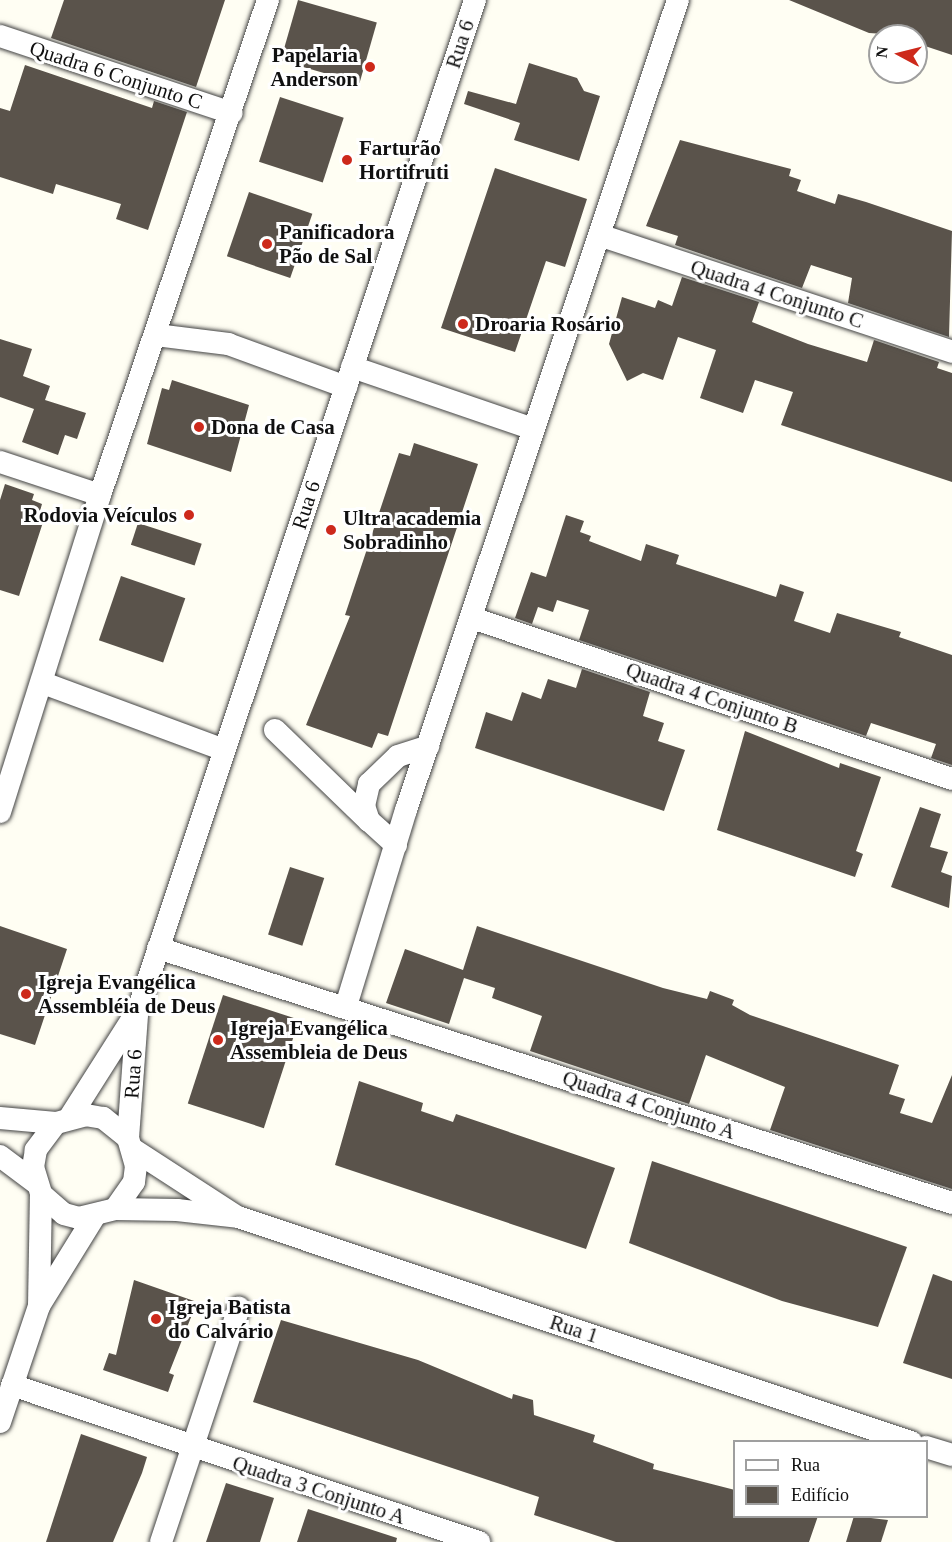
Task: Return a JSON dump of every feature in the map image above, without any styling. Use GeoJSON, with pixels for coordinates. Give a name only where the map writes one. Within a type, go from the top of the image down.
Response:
{"type":"FeatureCollection","features":[{"type":"Feature","properties":{"kind":"street"},"geometry":{"type":"LineString","coordinates":[[0,812],[43,683],[100,495],[232,113],[268,0]]}},
{"type":"Feature","properties":{"kind":"street","name":"Rua 6"},"geometry":{"type":"LineString","coordinates":[[131,1144],[138,1010],[475,0]]}},
{"type":"Feature","properties":{"kind":"street"},"geometry":{"type":"LineString","coordinates":[[346,1006],[428,746],[533,429],[602,236],[678,0]]}},
{"type":"Feature","properties":{"kind":"street","name":"Quadra 6 Conjunto C"},"geometry":{"type":"LineString","coordinates":[[0,36],[232,113]]}},
{"type":"Feature","properties":{"kind":"street","name":"Quadra 4 Conjunto C"},"geometry":{"type":"LineString","coordinates":[[602,236],[952,352]]}},
{"type":"Feature","properties":{"kind":"street"},"geometry":{"type":"LineString","coordinates":[[156,335],[228,344],[533,429]]}},
{"type":"Feature","properties":{"kind":"street"},"geometry":{"type":"LineString","coordinates":[[0,462],[100,495]]}},
{"type":"Feature","properties":{"kind":"street","name":"Quadra 4 Conjunto B"},"geometry":{"type":"LineString","coordinates":[[472,618],[952,779]]}},
{"type":"Feature","properties":{"kind":"street"},"geometry":{"type":"LineString","coordinates":[[43,683],[224,750]]}},
{"type":"Feature","properties":{"kind":"street"},"geometry":{"type":"LineString","coordinates":[[275,730],[396,845]]}},
{"type":"Feature","properties":{"kind":"street"},"geometry":{"type":"LineString","coordinates":[[369,821],[364,806],[369,784],[398,756],[428,746]]}},
{"type":"Feature","properties":{"kind":"street","name":"Quadra 4 Conjunto A"},"geometry":{"type":"LineString","coordinates":[[158,948],[346,1006],[952,1203]]}},
{"type":"Feature","properties":{"kind":"street","name":"Rua 6"},"geometry":{"type":"LineString","coordinates":[[63,1120],[138,1010]]}},
{"type":"Feature","properties":{"kind":"street"},"geometry":{"type":"LineString","coordinates":[[0,1118],[63,1120],[103,1118],[131,1144],[238,1217]]}},
{"type":"Feature","properties":{"kind":"street"},"geometry":{"type":"LineString","coordinates":[[39,1306],[36,1150],[63,1120]]}},
{"type":"Feature","properties":{"kind":"street"},"geometry":{"type":"LineString","coordinates":[[0,1422],[39,1306],[105,1213],[134,1182],[131,1144]]}},
{"type":"Feature","properties":{"kind":"street"},"geometry":{"type":"LineString","coordinates":[[0,1156],[38,1188],[64,1214],[238,1217]]}},
{"type":"Feature","properties":{"kind":"street","name":"Rua 1"},"geometry":{"type":"LineString","coordinates":[[238,1217],[905,1440]]}},
{"type":"Feature","properties":{"kind":"street"},"geometry":{"type":"LineString","coordinates":[[161,1542],[194,1449],[238,1308]]}},
{"type":"Feature","properties":{"kind":"street","name":"Quadra 3 Conjunto A"},"geometry":{"type":"LineString","coordinates":[[12,1385],[194,1449],[479,1542]]}},
{"type":"Feature","properties":{"kind":"street"},"geometry":{"type":"LineString","coordinates":[[928,1447],[952,1455]]}},
{"type":"Feature","properties":{"kind":"building"},"geometry":{"type":"Polygon","coordinates":[[[64,0],[225,0],[196,87],[51,38],[64,0]]]}},
{"type":"Feature","properties":{"kind":"building"},"geometry":{"type":"Polygon","coordinates":[[[298,0],[377,23],[359,83],[281,61],[298,0]]]}},
{"type":"Feature","properties":{"kind":"building"},"geometry":{"type":"Polygon","coordinates":[[[789,0],[952,0],[952,55],[928,47],[928,24],[868,24],[868,33],[789,0]]]}},
{"type":"Feature","properties":{"kind":"building"},"geometry":{"type":"Polygon","coordinates":[[[529,63],[577,78],[584,91],[600,96],[579,161],[514,140],[520,123],[464,104],[468,91],[516,104],[529,63]]]}},
{"type":"Feature","properties":{"kind":"building"},"geometry":{"type":"Polygon","coordinates":[[[25,65],[152,108],[154,101],[187,112],[148,230],[116,219],[121,204],[56,184],[53,194],[0,177],[0,108],[10,111],[25,65]]]}},
{"type":"Feature","properties":{"kind":"building"},"geometry":{"type":"Polygon","coordinates":[[[280,97],[344,118],[323,182],[259,162],[280,97]]]}},
{"type":"Feature","properties":{"kind":"building"},"geometry":{"type":"Polygon","coordinates":[[[680,140],[791,169],[789,176],[801,180],[797,191],[835,204],[838,194],[952,231],[949,337],[848,303],[852,278],[811,265],[802,288],[675,245],[678,236],[646,226],[680,140]]]}},
{"type":"Feature","properties":{"kind":"building"},"geometry":{"type":"Polygon","coordinates":[[[495,168],[587,199],[565,267],[546,261],[515,352],[441,328],[495,168]]]}},
{"type":"Feature","properties":{"kind":"building","name":"Panificadora Pão de Sal"},"geometry":{"type":"Polygon","coordinates":[[[249,192],[312,214],[290,278],[227,256],[249,192]]]}},
{"type":"Feature","properties":{"kind":"building"},"geometry":{"type":"Polygon","coordinates":[[[682,277],[759,302],[752,322],[808,344],[867,362],[874,340],[939,362],[937,368],[952,373],[952,482],[781,425],[793,392],[755,380],[743,413],[700,398],[716,350],[678,337],[663,380],[643,373],[627,381],[609,344],[622,297],[655,308],[658,300],[672,306],[682,277]]]}},
{"type":"Feature","properties":{"kind":"building"},"geometry":{"type":"Polygon","coordinates":[[[0,339],[32,349],[23,376],[50,386],[45,400],[86,413],[77,439],[65,435],[58,455],[22,442],[34,409],[0,397],[0,339]]]}},
{"type":"Feature","properties":{"kind":"building","name":"Dona de Casa"},"geometry":{"type":"Polygon","coordinates":[[[172,380],[249,405],[231,472],[147,444],[162,388],[169,390],[172,380]]]}},
{"type":"Feature","properties":{"kind":"building"},"geometry":{"type":"Polygon","coordinates":[[[414,443],[478,464],[388,736],[378,733],[372,748],[306,725],[350,616],[345,615],[399,453],[410,456],[414,443]]]}},
{"type":"Feature","properties":{"kind":"building"},"geometry":{"type":"Polygon","coordinates":[[[5,484],[34,494],[32,500],[42,504],[40,511],[46,513],[19,596],[0,590],[0,500],[5,484]]]}},
{"type":"Feature","properties":{"kind":"building"},"geometry":{"type":"Polygon","coordinates":[[[566,515],[584,521],[580,532],[591,536],[589,541],[641,561],[646,544],[679,555],[676,564],[776,597],[780,584],[804,592],[794,621],[830,633],[837,613],[901,632],[899,637],[952,655],[952,765],[931,758],[936,744],[871,723],[866,736],[579,640],[589,610],[557,600],[553,612],[538,607],[532,624],[515,618],[531,572],[546,577],[566,515]]]}},
{"type":"Feature","properties":{"kind":"building"},"geometry":{"type":"Polygon","coordinates":[[[138,523],[202,544],[195,566],[131,545],[138,523]]]}},
{"type":"Feature","properties":{"kind":"building"},"geometry":{"type":"Polygon","coordinates":[[[121,576],[185,598],[163,662],[99,640],[121,576]]]}},
{"type":"Feature","properties":{"kind":"building"},"geometry":{"type":"Polygon","coordinates":[[[582,669],[650,692],[643,716],[664,723],[658,741],[685,750],[664,811],[475,748],[486,712],[512,721],[522,692],[541,699],[548,679],[576,688],[582,669]]]}},
{"type":"Feature","properties":{"kind":"building"},"geometry":{"type":"Polygon","coordinates":[[[745,731],[839,768],[840,763],[881,777],[856,851],[863,854],[855,877],[717,830],[745,731]]]}},
{"type":"Feature","properties":{"kind":"building"},"geometry":{"type":"Polygon","coordinates":[[[920,807],[941,814],[930,847],[948,852],[941,872],[952,876],[949,908],[891,887],[920,807]]]}},
{"type":"Feature","properties":{"kind":"building"},"geometry":{"type":"Polygon","coordinates":[[[290,867],[324,878],[302,946],[268,935],[290,867]]]}},
{"type":"Feature","properties":{"kind":"building","name":"Igreja Evangélica Assembléia de Deus"},"geometry":{"type":"Polygon","coordinates":[[[0,926],[67,949],[35,1045],[0,1034],[0,926]]]}},
{"type":"Feature","properties":{"kind":"building"},"geometry":{"type":"Polygon","coordinates":[[[477,926],[663,988],[707,999],[710,991],[734,1000],[732,1005],[750,1015],[899,1065],[889,1094],[905,1099],[900,1113],[932,1123],[952,1075],[952,1189],[770,1130],[785,1087],[706,1055],[689,1104],[530,1051],[542,1016],[492,998],[495,988],[464,978],[449,1024],[386,1003],[405,949],[463,970],[477,926]]]}},
{"type":"Feature","properties":{"kind":"building"},"geometry":{"type":"Polygon","coordinates":[[[223,995],[299,1020],[264,1128],[188,1103],[223,995]]]}},
{"type":"Feature","properties":{"kind":"building"},"geometry":{"type":"Polygon","coordinates":[[[359,1081],[423,1103],[421,1111],[453,1122],[456,1114],[615,1168],[586,1249],[335,1165],[359,1081]]]}},
{"type":"Feature","properties":{"kind":"building"},"geometry":{"type":"Polygon","coordinates":[[[652,1161],[907,1247],[878,1327],[782,1301],[629,1243],[652,1161]]]}},
{"type":"Feature","properties":{"kind":"building"},"geometry":{"type":"Polygon","coordinates":[[[933,1274],[952,1281],[952,1379],[903,1363],[933,1274]]]}},
{"type":"Feature","properties":{"kind":"building"},"geometry":{"type":"Polygon","coordinates":[[[134,1280],[197,1302],[169,1373],[174,1375],[168,1392],[103,1370],[109,1353],[116,1355],[134,1280]]]}},
{"type":"Feature","properties":{"kind":"building"},"geometry":{"type":"Polygon","coordinates":[[[281,1320],[418,1360],[512,1399],[513,1394],[533,1400],[534,1415],[595,1435],[593,1442],[654,1464],[653,1469],[733,1489],[733,1518],[817,1518],[809,1542],[616,1542],[534,1515],[539,1497],[253,1402],[281,1320]]]}},
{"type":"Feature","properties":{"kind":"building"},"geometry":{"type":"Polygon","coordinates":[[[81,1434],[147,1457],[142,1473],[113,1542],[46,1542],[81,1434]]]}},
{"type":"Feature","properties":{"kind":"building"},"geometry":{"type":"Polygon","coordinates":[[[226,1483],[274,1498],[260,1542],[206,1542],[226,1483]]]}},
{"type":"Feature","properties":{"kind":"building"},"geometry":{"type":"Polygon","coordinates":[[[308,1509],[397,1538],[396,1542],[297,1542],[308,1509]]]}},
{"type":"Feature","properties":{"kind":"building"},"geometry":{"type":"Polygon","coordinates":[[[853,1518],[888,1520],[881,1542],[846,1542],[853,1518]]]}},
{"type":"Feature","properties":{"kind":"place","name":"Papelaria Anderson"},"geometry":{"type":"Point","coordinates":[370,67]}},
{"type":"Feature","properties":{"kind":"place","name":"Farturão Hortifruti"},"geometry":{"type":"Point","coordinates":[347,160]}},
{"type":"Feature","properties":{"kind":"place","name":"Panificadora Pão de Sal"},"geometry":{"type":"Point","coordinates":[267,244]}},
{"type":"Feature","properties":{"kind":"place","name":"Droaria Rosário"},"geometry":{"type":"Point","coordinates":[463,324]}},
{"type":"Feature","properties":{"kind":"place","name":"Dona de Casa"},"geometry":{"type":"Point","coordinates":[199,427]}},
{"type":"Feature","properties":{"kind":"place","name":"Rodovia Veículos"},"geometry":{"type":"Point","coordinates":[189,515]}},
{"type":"Feature","properties":{"kind":"place","name":"Ultra academia Sobradinho"},"geometry":{"type":"Point","coordinates":[331,530]}},
{"type":"Feature","properties":{"kind":"place","name":"Igreja Evangélica Assembléia de Deus"},"geometry":{"type":"Point","coordinates":[26,994]}},
{"type":"Feature","properties":{"kind":"place","name":"Igreja Evangélica Assembleia de Deus"},"geometry":{"type":"Point","coordinates":[218,1040]}},
{"type":"Feature","properties":{"kind":"place","name":"Igreja Batista do Calvário"},"geometry":{"type":"Point","coordinates":[156,1319]}}]}
